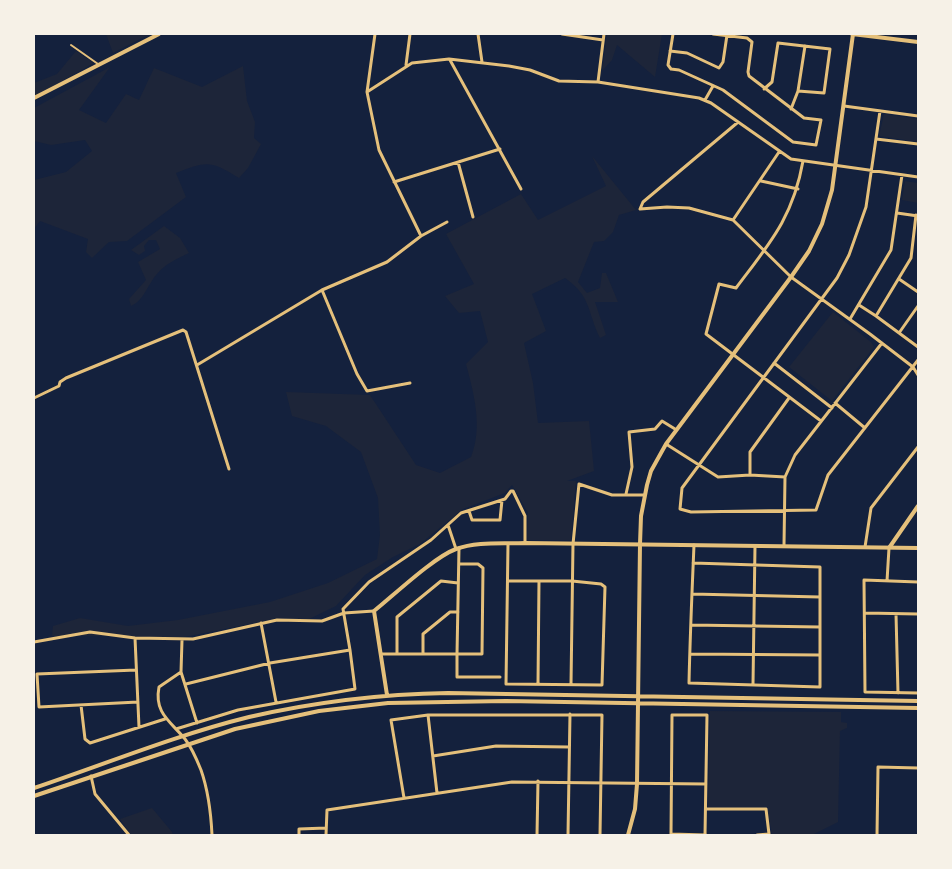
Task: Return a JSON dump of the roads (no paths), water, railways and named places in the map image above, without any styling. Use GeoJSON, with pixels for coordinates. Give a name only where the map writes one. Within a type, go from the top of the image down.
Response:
{"type":"FeatureCollection","features":[{"type":"Feature","properties":{"kind":"street"},"geometry":{"type":"LineString","coordinates":[[34,98],[159,34]]}},
{"type":"Feature","properties":{"kind":"street"},"geometry":{"type":"LineString","coordinates":[[375,34],[368,92],[379,150],[421,236]]}},
{"type":"Feature","properties":{"kind":"street"},"geometry":{"type":"LineString","coordinates":[[406,66],[410,34]]}},
{"type":"Feature","properties":{"kind":"street"},"geometry":{"type":"LineString","coordinates":[[478,34],[482,62]]}},
{"type":"Feature","properties":{"kind":"street"},"geometry":{"type":"LineString","coordinates":[[562,34],[603,40]]}},
{"type":"Feature","properties":{"kind":"street"},"geometry":{"type":"LineString","coordinates":[[598,82],[604,34]]}},
{"type":"Feature","properties":{"kind":"street"},"geometry":{"type":"LineString","coordinates":[[673,34],[668,65],[671,69],[679,70],[722,90],[793,142],[816,145],[821,120],[804,118],[764,89],[748,72],[752,42],[747,38],[713,34]]}},
{"type":"Feature","properties":{"kind":"street"},"geometry":{"type":"LineString","coordinates":[[628,835],[635,809],[637,784],[640,544],[644,495],[651,472],[675,429],[791,276],[808,251],[822,224],[835,166],[853,34],[918,42]]}},
{"type":"Feature","properties":{"kind":"street"},"geometry":{"type":"LineString","coordinates":[[670,51],[687,53],[719,68],[723,62],[727,35]]}},
{"type":"Feature","properties":{"kind":"street"},"geometry":{"type":"LineString","coordinates":[[764,89],[772,82],[778,43],[830,49],[824,94],[798,91]]}},
{"type":"Feature","properties":{"kind":"street"},"geometry":{"type":"LineString","coordinates":[[791,109],[798,91],[805,46]]}},
{"type":"Feature","properties":{"kind":"street"},"geometry":{"type":"LineString","coordinates":[[368,92],[406,66],[421,60],[449,59],[482,62],[530,70],[559,80],[598,82],[705,100],[779,152],[803,162],[918,177]]}},
{"type":"Feature","properties":{"kind":"street"},"geometry":{"type":"LineString","coordinates":[[449,59],[521,190]]}},
{"type":"Feature","properties":{"kind":"street"},"geometry":{"type":"LineString","coordinates":[[705,100],[713,86]]}},
{"type":"Feature","properties":{"kind":"street"},"geometry":{"type":"LineString","coordinates":[[844,106],[918,116]]}},
{"type":"Feature","properties":{"kind":"street"},"geometry":{"type":"LineString","coordinates":[[880,111],[866,207],[849,255],[837,278],[682,488],[680,509],[691,512],[816,510],[828,475],[918,360]]}},
{"type":"Feature","properties":{"kind":"street"},"geometry":{"type":"LineString","coordinates":[[737,123],[643,202],[640,208],[667,206],[689,208],[733,220],[791,276],[913,367],[918,375]]}},
{"type":"Feature","properties":{"kind":"street"},"geometry":{"type":"LineString","coordinates":[[876,139],[918,144]]}},
{"type":"Feature","properties":{"kind":"street"},"geometry":{"type":"LineString","coordinates":[[394,182],[500,149]]}},
{"type":"Feature","properties":{"kind":"street"},"geometry":{"type":"LineString","coordinates":[[733,220],[779,152]]}},
{"type":"Feature","properties":{"kind":"street"},"geometry":{"type":"LineString","coordinates":[[458,162],[473,217]]}},
{"type":"Feature","properties":{"kind":"street"},"geometry":{"type":"LineString","coordinates":[[803,162],[798,189],[777,233],[736,288],[719,284],[706,334],[821,421]]}},
{"type":"Feature","properties":{"kind":"street"},"geometry":{"type":"LineString","coordinates":[[850,319],[892,250],[902,175]]}},
{"type":"Feature","properties":{"kind":"street"},"geometry":{"type":"LineString","coordinates":[[761,181],[798,189]]}},
{"type":"Feature","properties":{"kind":"street"},"geometry":{"type":"LineString","coordinates":[[876,316],[912,258],[917,216],[897,213]]}},
{"type":"Feature","properties":{"kind":"street"},"geometry":{"type":"LineString","coordinates":[[197,365],[322,290],[387,262],[421,236],[447,222]]}},
{"type":"Feature","properties":{"kind":"street"},"geometry":{"type":"LineString","coordinates":[[899,279],[918,292]]}},
{"type":"Feature","properties":{"kind":"street"},"geometry":{"type":"LineString","coordinates":[[322,290],[357,374],[367,391],[410,383]]}},
{"type":"Feature","properties":{"kind":"street"},"geometry":{"type":"LineString","coordinates":[[859,305],[918,347]]}},
{"type":"Feature","properties":{"kind":"street"},"geometry":{"type":"LineString","coordinates":[[899,334],[918,306]]}},
{"type":"Feature","properties":{"kind":"street"},"geometry":{"type":"LineString","coordinates":[[34,398],[59,386],[60,382],[66,378],[183,330],[186,332],[197,365],[229,469]]}},
{"type":"Feature","properties":{"kind":"street"},"geometry":{"type":"LineString","coordinates":[[784,545],[783,510],[785,477],[795,455],[882,343]]}},
{"type":"Feature","properties":{"kind":"street"},"geometry":{"type":"LineString","coordinates":[[774,363],[832,408]]}},
{"type":"Feature","properties":{"kind":"street"},"geometry":{"type":"LineString","coordinates":[[750,475],[750,452],[789,398]]}},
{"type":"Feature","properties":{"kind":"street"},"geometry":{"type":"LineString","coordinates":[[835,403],[865,428]]}},
{"type":"Feature","properties":{"kind":"street"},"geometry":{"type":"LineString","coordinates":[[626,494],[632,467],[629,432],[655,429],[662,421],[675,429]]}},
{"type":"Feature","properties":{"kind":"street"},"geometry":{"type":"LineString","coordinates":[[666,444],[718,477],[750,475],[785,477]]}},
{"type":"Feature","properties":{"kind":"street"},"geometry":{"type":"LineString","coordinates":[[865,547],[871,508],[918,447]]}},
{"type":"Feature","properties":{"kind":"street"},"geometry":{"type":"LineString","coordinates":[[571,684],[573,544],[578,484],[612,495],[644,495]]}},
{"type":"Feature","properties":{"kind":"street"},"geometry":{"type":"LineString","coordinates":[[176,729],[276,702],[355,689],[344,609],[369,582],[431,540],[461,513],[502,500],[514,491],[525,516],[525,543]]}},
{"type":"Feature","properties":{"kind":"street"},"geometry":{"type":"LineString","coordinates":[[469,511],[472,520],[500,520],[502,500]]}},
{"type":"Feature","properties":{"kind":"street"},"geometry":{"type":"LineString","coordinates":[[887,581],[889,548],[918,506]]}},
{"type":"Feature","properties":{"kind":"street"},"geometry":{"type":"LineString","coordinates":[[448,525],[457,548],[458,564],[457,677],[500,678]]}},
{"type":"Feature","properties":{"kind":"street"},"geometry":{"type":"LineString","coordinates":[[34,642],[90,632],[134,638],[182,640],[218,634],[277,620],[322,621],[344,613],[374,611],[457,548],[525,543],[918,548]]}},
{"type":"Feature","properties":{"kind":"street"},"geometry":{"type":"LineString","coordinates":[[508,544],[506,684],[602,685],[605,587],[601,584],[572,580],[508,581]]}},
{"type":"Feature","properties":{"kind":"street"},"geometry":{"type":"LineString","coordinates":[[693,563],[820,567],[820,687],[689,683],[693,563],[694,544]]}},
{"type":"Feature","properties":{"kind":"street"},"geometry":{"type":"LineString","coordinates":[[753,685],[755,545]]}},
{"type":"Feature","properties":{"kind":"street"},"geometry":{"type":"LineString","coordinates":[[382,654],[482,654],[483,568],[478,564],[458,564]]}},
{"type":"Feature","properties":{"kind":"street"},"geometry":{"type":"LineString","coordinates":[[918,582],[864,580],[865,692],[918,693]]}},
{"type":"Feature","properties":{"kind":"street"},"geometry":{"type":"LineString","coordinates":[[397,653],[397,617],[441,581],[458,583]]}},
{"type":"Feature","properties":{"kind":"street"},"geometry":{"type":"LineString","coordinates":[[538,684],[539,581]]}},
{"type":"Feature","properties":{"kind":"street"},"geometry":{"type":"LineString","coordinates":[[692,594],[820,597]]}},
{"type":"Feature","properties":{"kind":"street"},"geometry":{"type":"LineString","coordinates":[[374,611],[388,695]]}},
{"type":"Feature","properties":{"kind":"street"},"geometry":{"type":"LineString","coordinates":[[423,654],[423,634],[450,612],[458,612]]}},
{"type":"Feature","properties":{"kind":"street"},"geometry":{"type":"LineString","coordinates":[[865,613],[918,614]]}},
{"type":"Feature","properties":{"kind":"street"},"geometry":{"type":"LineString","coordinates":[[896,614],[898,693]]}},
{"type":"Feature","properties":{"kind":"street"},"geometry":{"type":"LineString","coordinates":[[261,623],[276,702]]}},
{"type":"Feature","properties":{"kind":"street"},"geometry":{"type":"LineString","coordinates":[[691,625],[820,627]]}},
{"type":"Feature","properties":{"kind":"street"},"geometry":{"type":"LineString","coordinates":[[134,638],[140,727]]}},
{"type":"Feature","properties":{"kind":"street"},"geometry":{"type":"LineString","coordinates":[[182,640],[181,672],[197,722]]}},
{"type":"Feature","properties":{"kind":"street"},"geometry":{"type":"LineString","coordinates":[[186,684],[270,663],[350,650]]}},
{"type":"Feature","properties":{"kind":"street"},"geometry":{"type":"LineString","coordinates":[[690,654],[820,655]]}},
{"type":"Feature","properties":{"kind":"street"},"geometry":{"type":"LineString","coordinates":[[136,670],[35,675],[39,707],[138,702]]}},
{"type":"Feature","properties":{"kind":"street"},"geometry":{"type":"LineString","coordinates":[[181,672],[159,687],[158,704],[165,719],[188,743],[204,781],[212,835]]}},
{"type":"Feature","properties":{"kind":"street"},"geometry":{"type":"LineString","coordinates":[[34,788],[183,737],[281,710],[388,695],[448,693],[918,701]]}},
{"type":"Feature","properties":{"kind":"street"},"geometry":{"type":"LineString","coordinates":[[34,796],[188,743],[235,729],[283,718],[388,703],[918,708]]}},
{"type":"Feature","properties":{"kind":"street"},"geometry":{"type":"LineString","coordinates":[[81,705],[85,739],[90,743],[165,719]]}},
{"type":"Feature","properties":{"kind":"street"},"geometry":{"type":"LineString","coordinates":[[568,835],[570,714]]}},
{"type":"Feature","properties":{"kind":"street"},"geometry":{"type":"LineString","coordinates":[[404,798],[390,720],[428,715],[602,714],[600,835]]}},
{"type":"Feature","properties":{"kind":"street"},"geometry":{"type":"LineString","coordinates":[[428,715],[438,793]]}},
{"type":"Feature","properties":{"kind":"street"},"geometry":{"type":"LineString","coordinates":[[672,715],[707,715],[706,784],[706,835],[671,834],[672,715]]}},
{"type":"Feature","properties":{"kind":"street"},"geometry":{"type":"LineString","coordinates":[[433,756],[496,746],[569,747]]}},
{"type":"Feature","properties":{"kind":"street"},"geometry":{"type":"LineString","coordinates":[[877,835],[878,767],[918,768]]}},
{"type":"Feature","properties":{"kind":"street"},"geometry":{"type":"LineString","coordinates":[[91,776],[95,794],[129,835]]}},
{"type":"Feature","properties":{"kind":"street"},"geometry":{"type":"LineString","coordinates":[[537,835],[538,781]]}},
{"type":"Feature","properties":{"kind":"street"},"geometry":{"type":"LineString","coordinates":[[326,835],[327,810],[512,782],[706,784]]}},
{"type":"Feature","properties":{"kind":"street"},"geometry":{"type":"LineString","coordinates":[[706,809],[766,809],[769,834],[757,835]]}},
{"type":"Feature","properties":{"kind":"street"},"geometry":{"type":"LineString","coordinates":[[299,835],[299,829],[326,828]]}},
{"type":"Feature","properties":{"kind":"lane"},"geometry":{"type":"LineString","coordinates":[[71,45],[98,64]]}}]}
